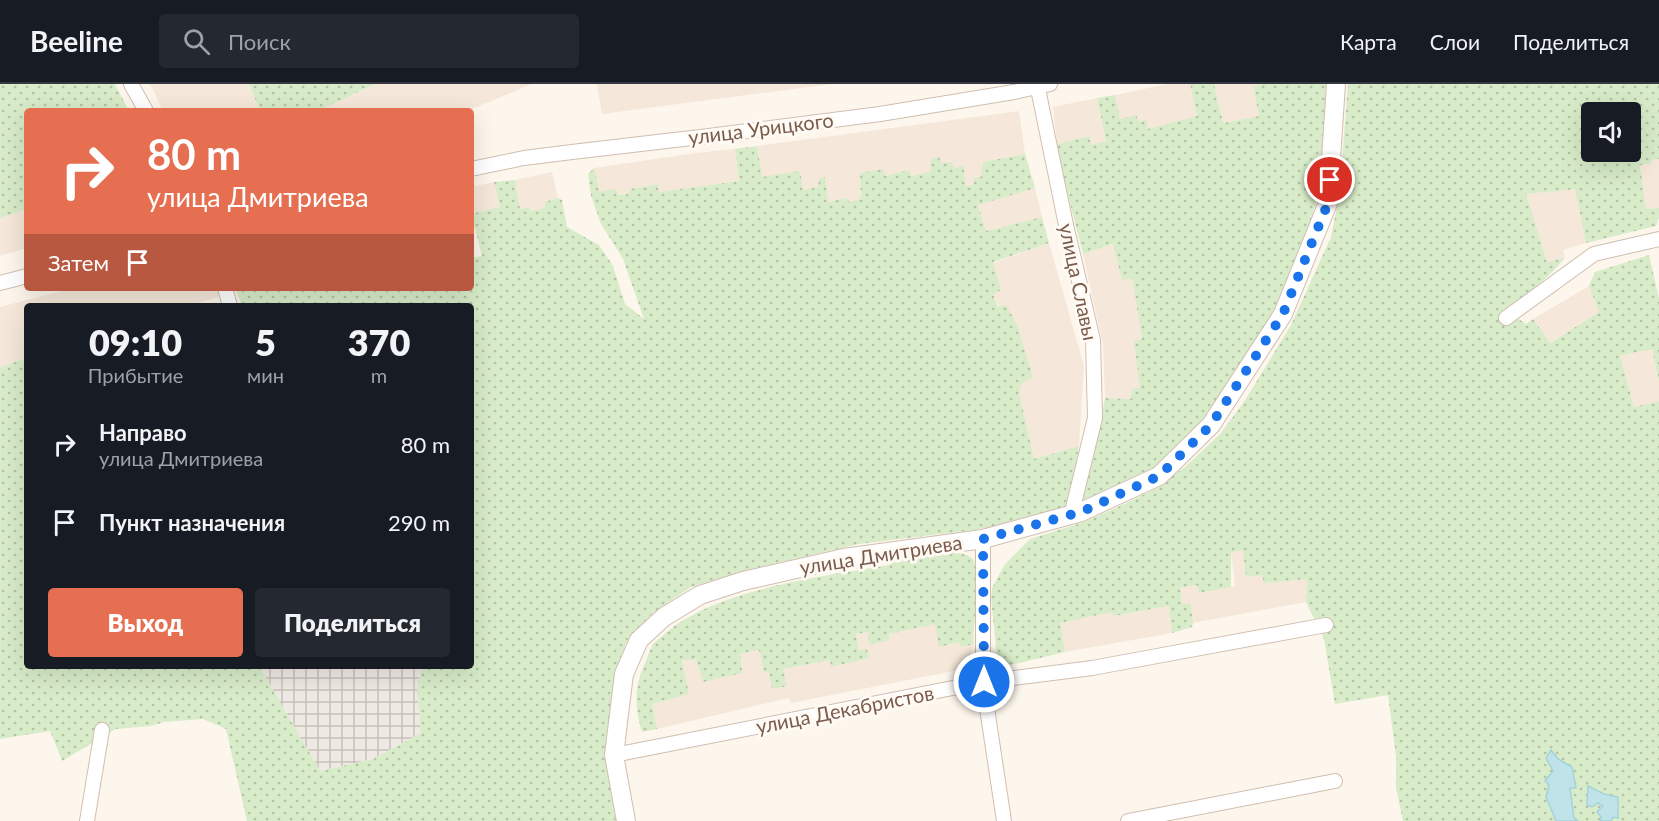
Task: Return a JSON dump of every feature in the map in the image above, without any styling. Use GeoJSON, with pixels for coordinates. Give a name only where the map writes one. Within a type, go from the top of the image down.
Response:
{"type":"FeatureCollection","features":[{"type":"Feature","properties":{"kind":"street"},"geometry":{"type":"LineString","coordinates":[[131,84],[144,108]]}},
{"type":"Feature","properties":{"kind":"street","name":"улица Дмитриева"},"geometry":{"type":"LineString","coordinates":[[626,821],[614,755],[624,674],[639,639],[664,616],[700,595],[743,581],[844,558],[983,539],[1071,516],[1159,476],[1211,425],[1283,314],[1328,203],[1336,84]]}},
{"type":"Feature","properties":{"kind":"street","name":"улица Славы"},"geometry":{"type":"LineString","coordinates":[[1042,85],[1066,225],[1093,340],[1095,418],[1071,516]]}},
{"type":"Feature","properties":{"kind":"street","name":"улица Урицкого"},"geometry":{"type":"LineString","coordinates":[[474,168],[524,158],[880,114],[1014,92],[1042,85]]}},
{"type":"Feature","properties":{"kind":"street"},"geometry":{"type":"LineString","coordinates":[[1506,318],[1594,254],[1659,239]]}},
{"type":"Feature","properties":{"kind":"street"},"geometry":{"type":"LineString","coordinates":[[0,283],[24,277]]}},
{"type":"Feature","properties":{"kind":"street"},"geometry":{"type":"LineString","coordinates":[[983,539],[984,682],[1004,821]]}},
{"type":"Feature","properties":{"kind":"street","name":"улица Декабристов"},"geometry":{"type":"LineString","coordinates":[[614,755],[984,682],[1092,668],[1326,625]]}},
{"type":"Feature","properties":{"kind":"street"},"geometry":{"type":"LineString","coordinates":[[87,821],[102,730]]}},
{"type":"Feature","properties":{"kind":"street"},"geometry":{"type":"LineString","coordinates":[[1128,821],[1335,781]]}},
{"type":"Feature","properties":{"kind":"shaded area"},"geometry":{"type":"Polygon","coordinates":[[[150,84],[249,84],[259,108],[162,108],[150,84]]]}},
{"type":"Feature","properties":{"kind":"shaded area"},"geometry":{"type":"Polygon","coordinates":[[[375,84],[532,84],[474,108],[324,108],[375,84]]]}},
{"type":"Feature","properties":{"kind":"shaded area"},"geometry":{"type":"Polygon","coordinates":[[[597,84],[832,84],[602,114],[597,84]]]}},
{"type":"Feature","properties":{"kind":"shaded area"},"geometry":{"type":"Polygon","coordinates":[[[1167,84],[1190,84],[1197,116],[1148,129],[1139,122],[1120,119],[1115,95],[1167,84]]]}},
{"type":"Feature","properties":{"kind":"shaded area"},"geometry":{"type":"Polygon","coordinates":[[[1214,84],[1262,84],[1253,88],[1259,116],[1223,123],[1214,84]]]}},
{"type":"Feature","properties":{"kind":"shaded area"},"geometry":{"type":"Polygon","coordinates":[[[1097,98],[1106,141],[1091,146],[1088,136],[1057,144],[1053,107],[1097,98]]]}},
{"type":"Feature","properties":{"kind":"shaded area"},"geometry":{"type":"Polygon","coordinates":[[[1019,111],[1025,154],[983,162],[981,177],[974,178],[974,185],[965,186],[954,168],[910,176],[909,171],[884,176],[883,170],[860,173],[861,200],[849,202],[847,198],[828,202],[819,187],[802,190],[761,177],[757,146],[1019,111]]]}},
{"type":"Feature","properties":{"kind":"shaded area"},"geometry":{"type":"Polygon","coordinates":[[[735,149],[739,181],[659,192],[658,184],[630,189],[630,194],[600,192],[594,168],[696,153],[735,149]]]}},
{"type":"Feature","properties":{"kind":"shaded area"},"geometry":{"type":"Polygon","coordinates":[[[1659,159],[1659,208],[1646,209],[1640,165],[1650,164],[1650,160],[1659,159]]]}},
{"type":"Feature","properties":{"kind":"shaded area"},"geometry":{"type":"Polygon","coordinates":[[[552,172],[558,198],[545,202],[545,208],[531,211],[529,207],[520,209],[515,180],[552,172]]]}},
{"type":"Feature","properties":{"kind":"shaded area"},"geometry":{"type":"Polygon","coordinates":[[[494,182],[500,207],[474,213],[474,186],[494,182]]]}},
{"type":"Feature","properties":{"kind":"shaded area"},"geometry":{"type":"Polygon","coordinates":[[[1035,188],[1042,217],[986,231],[978,204],[1035,188]]]}},
{"type":"Feature","properties":{"kind":"shaded area"},"geometry":{"type":"Polygon","coordinates":[[[1575,188],[1586,243],[1563,250],[1565,258],[1547,263],[1526,194],[1575,188]]]}},
{"type":"Feature","properties":{"kind":"shaded area"},"geometry":{"type":"Polygon","coordinates":[[[24,210],[24,249],[0,256],[0,217],[24,210]]]}},
{"type":"Feature","properties":{"kind":"shaded area"},"geometry":{"type":"Polygon","coordinates":[[[1049,243],[1084,366],[1079,446],[1034,459],[1019,393],[1021,382],[1033,378],[993,294],[993,263],[1049,243]]]}},
{"type":"Feature","properties":{"kind":"shaded area"},"geometry":{"type":"Polygon","coordinates":[[[1113,244],[1122,279],[1132,277],[1142,339],[1135,341],[1140,388],[1132,399],[1105,398],[1103,345],[1083,254],[1113,244]]]}},
{"type":"Feature","properties":{"kind":"shaded area"},"geometry":{"type":"Polygon","coordinates":[[[1589,286],[1599,312],[1549,343],[1533,319],[1589,286]]]}},
{"type":"Feature","properties":{"kind":"shaded area"},"geometry":{"type":"Polygon","coordinates":[[[61,291],[217,291],[219,297],[197,303],[24,303],[24,359],[0,367],[0,307],[61,291]]]}},
{"type":"Feature","properties":{"kind":"shaded area"},"geometry":{"type":"Polygon","coordinates":[[[1652,349],[1659,382],[1659,401],[1634,407],[1620,356],[1652,349]]]}},
{"type":"Feature","properties":{"kind":"shaded area"},"geometry":{"type":"Polygon","coordinates":[[[1243,550],[1263,575],[1264,583],[1307,578],[1306,602],[1193,623],[1191,604],[1182,604],[1180,588],[1198,585],[1200,593],[1235,586],[1231,552],[1243,550]]]}},
{"type":"Feature","properties":{"kind":"shaded area"},"geometry":{"type":"Polygon","coordinates":[[[1169,606],[1172,633],[1065,652],[1060,623],[1113,611],[1115,616],[1169,606]]]}},
{"type":"Feature","properties":{"kind":"shaded area"},"geometry":{"type":"Polygon","coordinates":[[[935,624],[959,642],[961,647],[974,644],[969,656],[969,668],[791,703],[789,698],[657,729],[652,704],[689,694],[682,662],[696,658],[703,682],[739,654],[759,650],[764,672],[769,671],[772,688],[783,669],[830,660],[831,667],[859,650],[856,634],[867,632],[869,644],[888,634],[935,624]]]}},
{"type":"Feature","properties":{"kind":"shaded area"},"geometry":{"type":"Polygon","coordinates":[[[261,669],[421,669],[417,685],[421,733],[373,759],[320,771],[261,669]]]}},
{"type":"Feature","properties":{"kind":"green space"},"geometry":{"type":"Polygon","coordinates":[[[0,84],[115,84],[127,108],[24,108],[24,210],[0,218],[0,84]]]}},
{"type":"Feature","properties":{"kind":"green space"},"geometry":{"type":"Polygon","coordinates":[[[249,84],[375,84],[324,108],[259,108],[249,84]]]}},
{"type":"Feature","properties":{"kind":"green space"},"geometry":{"type":"Polygon","coordinates":[[[1190,84],[1214,84],[1223,123],[1259,116],[1253,87],[1262,84],[1326,84],[1322,162],[1315,207],[1299,258],[1279,305],[1204,419],[1179,448],[1156,467],[1082,502],[1105,398],[1131,399],[1132,389],[1140,388],[1134,341],[1142,339],[1132,278],[1122,280],[1113,244],[1083,254],[1057,144],[1089,136],[1091,145],[1106,141],[1097,98],[1115,95],[1120,119],[1136,115],[1139,122],[1146,120],[1148,129],[1197,116],[1190,84]]]}},
{"type":"Feature","properties":{"kind":"green space"},"geometry":{"type":"Polygon","coordinates":[[[1348,84],[1659,84],[1659,159],[1651,160],[1651,164],[1640,165],[1646,209],[1659,208],[1656,226],[1586,243],[1575,189],[1526,194],[1547,262],[1565,258],[1537,286],[1505,310],[1526,324],[1533,319],[1550,343],[1599,312],[1589,286],[1595,272],[1649,255],[1659,298],[1659,382],[1652,349],[1620,356],[1634,407],[1659,401],[1659,821],[1403,821],[1396,788],[1396,756],[1388,695],[1335,704],[1324,639],[1306,602],[1307,579],[1264,583],[1262,575],[1246,577],[1243,550],[1231,552],[1231,587],[1199,593],[1197,585],[1180,588],[1182,604],[1191,604],[1192,627],[1172,633],[1169,606],[1114,616],[1112,612],[1060,623],[1065,652],[998,668],[991,598],[992,588],[1005,564],[1030,539],[1081,523],[1157,488],[1185,467],[1220,434],[1244,402],[1291,325],[1331,237],[1339,197],[1348,84]]]}},
{"type":"Feature","properties":{"kind":"green space"},"geometry":{"type":"Polygon","coordinates":[[[757,146],[762,177],[800,171],[803,190],[818,187],[819,179],[825,177],[828,202],[847,198],[849,202],[861,199],[860,173],[883,169],[885,176],[909,170],[911,176],[930,172],[931,159],[939,157],[941,163],[952,162],[954,168],[964,166],[965,186],[974,185],[974,178],[981,177],[983,162],[1025,154],[1035,188],[978,205],[986,231],[1042,217],[1049,243],[993,262],[1001,290],[993,294],[998,307],[1006,305],[1017,325],[1033,378],[1022,383],[1019,393],[1034,459],[1079,446],[1069,507],[1009,524],[859,544],[747,570],[691,587],[654,612],[629,637],[617,666],[609,716],[609,781],[616,821],[247,821],[226,729],[203,719],[116,729],[62,761],[50,731],[0,739],[0,367],[24,359],[24,669],[261,669],[320,771],[373,759],[421,733],[417,685],[421,669],[474,669],[474,303],[241,303],[236,291],[474,291],[474,257],[482,256],[474,228],[474,213],[500,207],[494,182],[515,180],[520,209],[529,207],[531,211],[545,208],[545,202],[558,198],[562,200],[567,227],[599,245],[613,266],[625,304],[644,319],[623,259],[601,224],[591,196],[588,174],[594,168],[600,192],[616,189],[618,195],[629,194],[630,189],[658,184],[659,192],[739,181],[735,149],[757,146]]]}},
{"type":"Feature","properties":{"kind":"green space"},"geometry":{"type":"Polygon","coordinates":[[[954,552],[967,555],[974,560],[976,609],[974,644],[960,647],[959,642],[939,647],[935,624],[889,634],[889,640],[869,645],[867,632],[856,634],[859,650],[867,649],[869,658],[831,667],[830,660],[783,669],[787,686],[772,689],[769,672],[764,673],[759,650],[740,654],[742,673],[703,682],[696,659],[682,661],[689,694],[652,704],[657,729],[642,732],[636,696],[639,679],[650,650],[656,641],[689,617],[714,605],[773,586],[889,565],[894,561],[954,552]]]}},
{"type":"Feature","properties":{"kind":"water"},"geometry":{"type":"Polygon","coordinates":[[[1551,750],[1558,759],[1572,767],[1576,788],[1570,788],[1574,818],[1578,821],[1556,821],[1546,797],[1549,785],[1545,781],[1553,771],[1546,758],[1551,750]]]}},
{"type":"Feature","properties":{"kind":"water"},"geometry":{"type":"Polygon","coordinates":[[[1588,786],[1604,794],[1618,797],[1618,818],[1613,817],[1611,821],[1600,821],[1601,817],[1597,812],[1603,806],[1598,803],[1592,807],[1587,805],[1588,786]]]}},
{"type":"Feature","properties":{"kind":"route"},"geometry":{"type":"LineString","coordinates":[[984,682],[983,539],[1081,512],[1159,476],[1211,425],[1283,314],[1328,203],[1330,180]]}}]}
